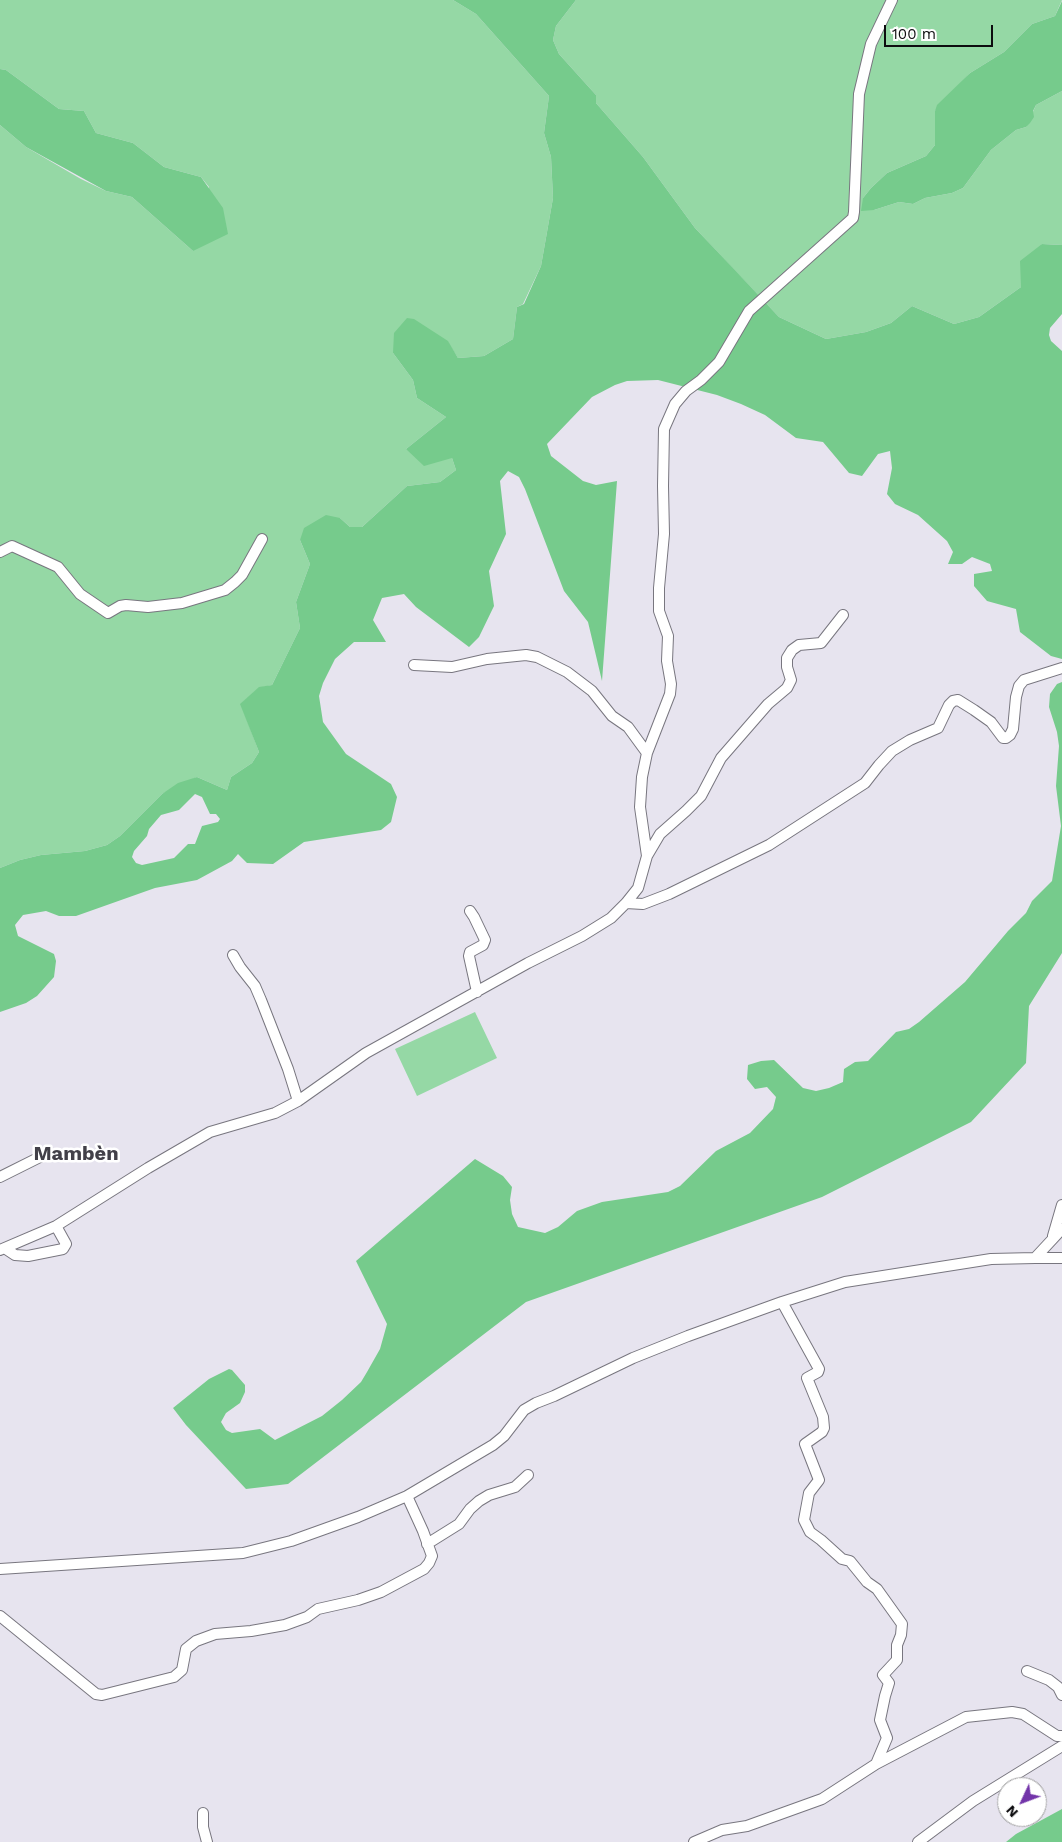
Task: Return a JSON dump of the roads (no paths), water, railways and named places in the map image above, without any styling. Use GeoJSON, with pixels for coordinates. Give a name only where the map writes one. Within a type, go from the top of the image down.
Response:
{"type":"FeatureCollection","features":[{"type":"Feature","properties":{"kind":"street"},"geometry":{"type":"LineString","coordinates":[[647,856],[640,807],[642,777],[647,752],[670,694],[671,684],[667,662],[668,636],[659,611],[664,534],[664,429],[675,404],[686,391],[701,380],[719,362],[749,311],[853,218],[859,94],[871,44],[892,0]]}},
{"type":"Feature","properties":{"kind":"street"},"geometry":{"type":"LineString","coordinates":[[0,552],[12,546],[58,567],[80,594],[108,613],[120,606],[148,607],[182,603],[225,590],[242,575],[262,539]]}},
{"type":"Feature","properties":{"kind":"street"},"geometry":{"type":"LineString","coordinates":[[3,1249],[56,1226],[148,1168],[210,1132],[275,1113],[298,1101],[366,1053],[582,936],[610,918],[638,888],[647,856],[660,834],[701,796],[721,758],[768,704],[787,688],[791,680],[787,667],[787,658],[792,650],[800,645],[820,643],[843,614]]}},
{"type":"Feature","properties":{"kind":"street"},"geometry":{"type":"LineString","coordinates":[[414,665],[452,667],[487,659],[526,655],[537,657],[567,672],[592,691],[612,716],[628,727],[647,752]]}},
{"type":"Feature","properties":{"kind":"street"},"geometry":{"type":"LineString","coordinates":[[626,903],[643,904],[669,894],[769,846],[860,787],[892,751],[910,740],[938,728],[949,704],[953,701],[958,700],[974,710],[991,722],[1003,738],[1006,738],[1013,729],[1019,686],[1024,680],[1062,668]]}},
{"type":"Feature","properties":{"kind":"street"},"geometry":{"type":"LineString","coordinates":[[470,911],[485,943],[470,952],[469,956],[477,992]]}},
{"type":"Feature","properties":{"kind":"street"},"geometry":{"type":"LineString","coordinates":[[233,955],[255,986],[288,1069],[298,1101]]}},
{"type":"Feature","properties":{"kind":"street"},"geometry":{"type":"LineString","coordinates":[[0,1177],[40,1157]]}},
{"type":"Feature","properties":{"kind":"street"},"geometry":{"type":"LineString","coordinates":[[1053,1237],[1062,1206]]}},
{"type":"Feature","properties":{"kind":"street"},"geometry":{"type":"LineString","coordinates":[[3,1249],[14,1254],[28,1256],[63,1249],[66,1247],[66,1244],[56,1226]]}},
{"type":"Feature","properties":{"kind":"street"},"geometry":{"type":"LineString","coordinates":[[1034,1258],[1062,1229]]}},
{"type":"Feature","properties":{"kind":"street"},"geometry":{"type":"LineString","coordinates":[[0,1569],[243,1553],[291,1541],[328,1529],[407,1496],[493,1445],[504,1436],[524,1410],[536,1403],[633,1358],[688,1336],[782,1302],[845,1282],[991,1259],[1062,1258]]}},
{"type":"Feature","properties":{"kind":"street"},"geometry":{"type":"LineString","coordinates":[[782,1302],[819,1370],[807,1378],[823,1417],[824,1428],[822,1432],[805,1444],[818,1480],[809,1493],[804,1520],[810,1532],[842,1559],[850,1561],[867,1582],[877,1589],[902,1624],[901,1635],[897,1645],[897,1660],[883,1675],[889,1683],[880,1720],[888,1738],[876,1764]]}},
{"type":"Feature","properties":{"kind":"street"},"geometry":{"type":"LineString","coordinates":[[427,1544],[459,1524],[470,1509],[480,1501],[489,1495],[515,1487],[528,1475]]}},
{"type":"Feature","properties":{"kind":"street"},"geometry":{"type":"LineString","coordinates":[[0,1616],[96,1694],[102,1695],[174,1677],[182,1670],[186,1649],[190,1645],[215,1634],[285,1625],[307,1617],[318,1609],[358,1600],[381,1592],[424,1569],[432,1556],[407,1496]]}},
{"type":"Feature","properties":{"kind":"street"},"geometry":{"type":"LineString","coordinates":[[1027,1671],[1049,1680],[1058,1687],[1062,1695]]}},
{"type":"Feature","properties":{"kind":"street"},"geometry":{"type":"LineString","coordinates":[[694,1842],[722,1830],[748,1826],[822,1799],[876,1764],[970,1716],[1012,1712],[1023,1714],[1057,1736],[1062,1736]]}},
{"type":"Feature","properties":{"kind":"street"},"geometry":{"type":"LineString","coordinates":[[918,1842],[973,1800],[1062,1746]]}},
{"type":"Feature","properties":{"kind":"street"},"geometry":{"type":"LineString","coordinates":[[203,1813],[202,1827],[207,1842]]}},
{"type":"Feature","properties":{"kind":"district","name":"Mambèn"},"geometry":{"type":"Point","coordinates":[76,1154]}}]}
